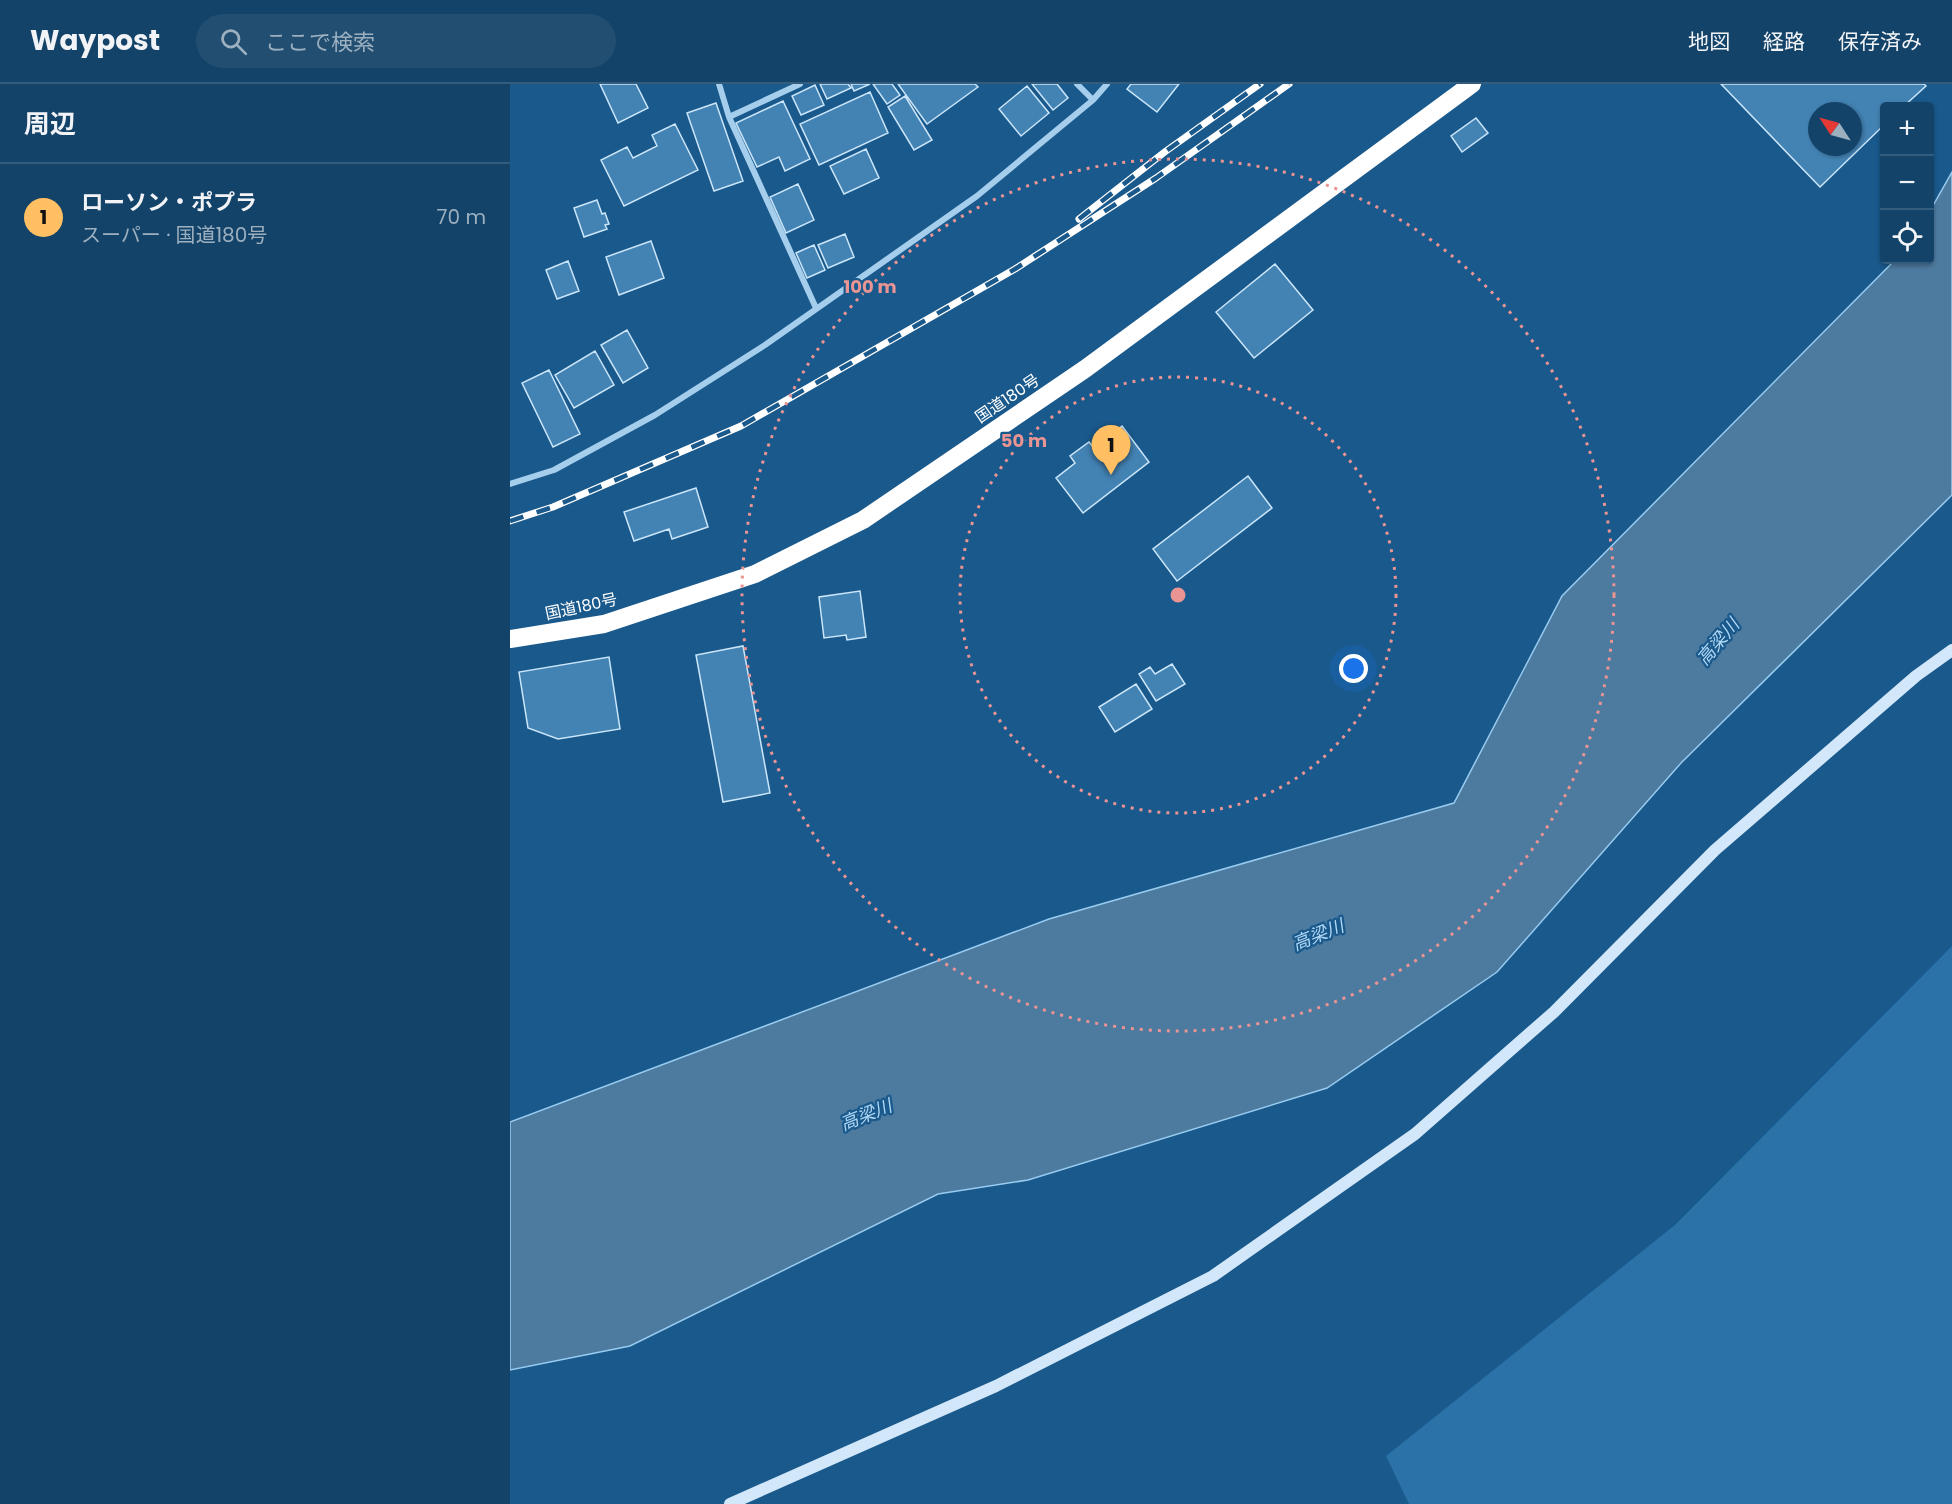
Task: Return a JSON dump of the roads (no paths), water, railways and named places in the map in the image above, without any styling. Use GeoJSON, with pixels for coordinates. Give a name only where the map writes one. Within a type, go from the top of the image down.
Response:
{"type":"FeatureCollection","features":[{"type":"Feature","properties":{"kind":"highway","name":"国道180号"},"geometry":{"type":"LineString","coordinates":[[510,639],[604,624],[734,581],[755,573],[862,520],[1085,369],[1472,84]]}},
{"type":"Feature","properties":{"kind":"street"},"geometry":{"type":"LineString","coordinates":[[719,84],[729,117],[816,308]]}},
{"type":"Feature","properties":{"kind":"street"},"geometry":{"type":"LineString","coordinates":[[729,117],[800,84]]}},
{"type":"Feature","properties":{"kind":"street"},"geometry":{"type":"LineString","coordinates":[[1077,84],[1093,100]]}},
{"type":"Feature","properties":{"kind":"street"},"geometry":{"type":"LineString","coordinates":[[510,484],[554,470],[655,415],[765,345],[977,196],[1093,100],[1107,84]]}},
{"type":"Feature","properties":{"kind":"street"},"geometry":{"type":"LineString","coordinates":[[730,1504],[996,1386],[1213,1276],[1415,1134],[1554,1012],[1715,850],[1916,676],[1952,650]]}},
{"type":"Feature","properties":{"kind":"water","name":"高梁川"},"geometry":{"type":"Polygon","coordinates":[[[1952,172],[1952,495],[1681,763],[1497,972],[1327,1088],[1028,1180],[938,1194],[630,1346],[510,1370],[510,1122],[1049,919],[1454,803],[1562,596],[1891,264],[1934,264],[1934,204],[1952,172]]]}},
{"type":"Feature","properties":{"kind":"railway"},"geometry":{"type":"LineString","coordinates":[[1079,219],[1166,151],[1260,84]]}},
{"type":"Feature","properties":{"kind":"railway"},"geometry":{"type":"LineString","coordinates":[[510,521],[553,507],[741,426],[1015,269],[1156,178],[1289,84]]}},
{"type":"Feature","properties":{"kind":"place","name":"ローソン・ポプラ"},"geometry":{"type":"Point","coordinates":[1111,475]}}]}
